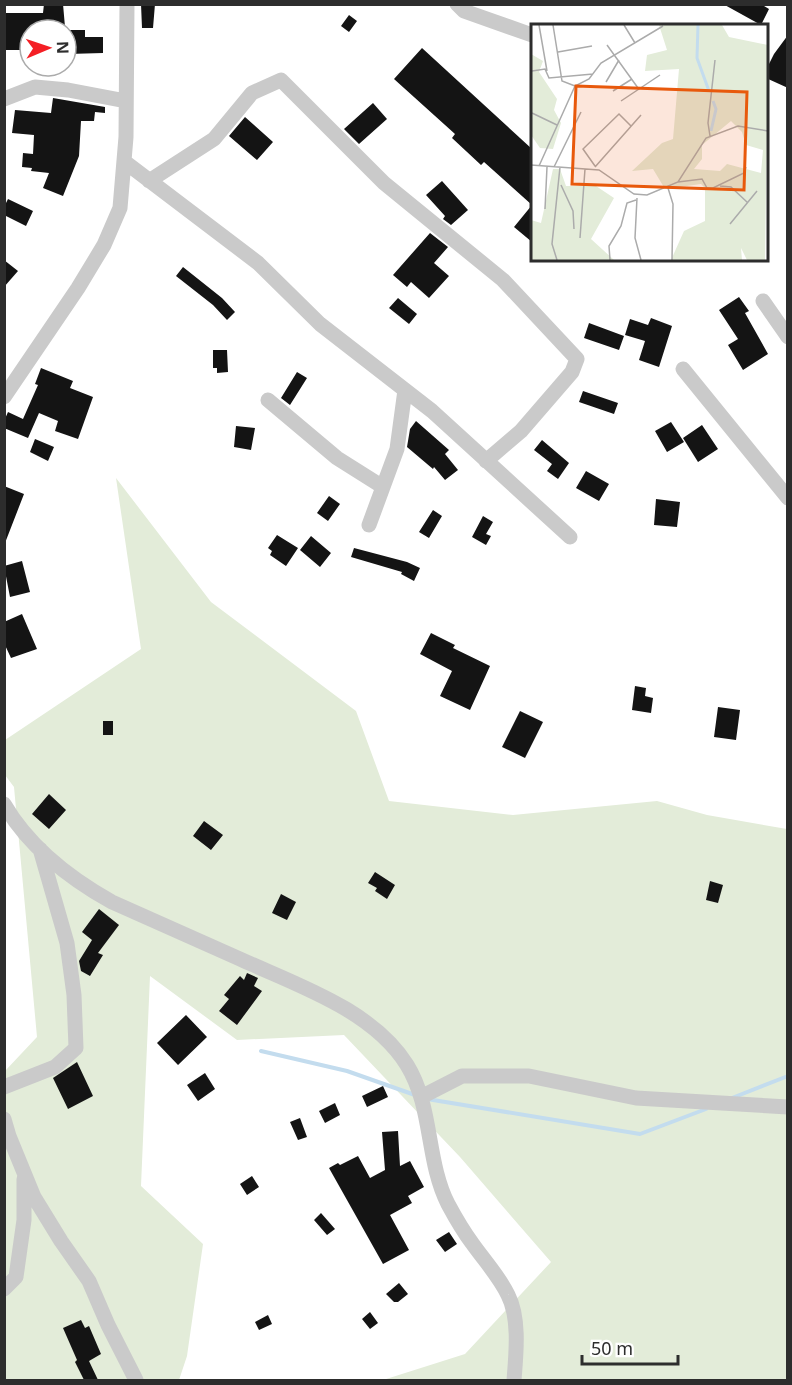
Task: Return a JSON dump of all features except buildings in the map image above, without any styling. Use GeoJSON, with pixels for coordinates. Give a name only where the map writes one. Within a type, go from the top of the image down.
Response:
{"type":"FeatureCollection","features":[{"type":"Feature","properties":{"kind":"street"},"geometry":{"type":"LineString","coordinates":[[4,397],[78,288],[104,245],[120,208],[124,162],[127,4]]}},
{"type":"Feature","properties":{"kind":"street"},"geometry":{"type":"LineString","coordinates":[[457,4],[464,11],[531,35]]}},
{"type":"Feature","properties":{"kind":"street"},"geometry":{"type":"LineString","coordinates":[[149,181],[214,139],[252,93],[281,80],[384,183],[503,280],[578,359],[572,372],[521,431],[486,460]]}},
{"type":"Feature","properties":{"kind":"street"},"geometry":{"type":"LineString","coordinates":[[4,99],[35,87],[68,90],[126,101]]}},
{"type":"Feature","properties":{"kind":"street"},"geometry":{"type":"LineString","coordinates":[[124,162],[258,263],[320,324],[432,411],[570,537]]}},
{"type":"Feature","properties":{"kind":"street"},"geometry":{"type":"LineString","coordinates":[[763,302],[788,338]]}},
{"type":"Feature","properties":{"kind":"street"},"geometry":{"type":"LineString","coordinates":[[683,369],[788,498]]}},
{"type":"Feature","properties":{"kind":"street"},"geometry":{"type":"LineString","coordinates":[[369,525],[397,449],[405,390]]}},
{"type":"Feature","properties":{"kind":"street"},"geometry":{"type":"LineString","coordinates":[[268,400],[337,458],[383,487]]}},
{"type":"Feature","properties":{"kind":"street"},"geometry":{"type":"LineString","coordinates":[[4,804],[22,831],[65,872],[86,887],[112,902],[335,1003],[374,1029],[393,1045],[408,1066],[421,1097],[442,1192],[471,1242],[493,1270],[509,1297],[515,1323],[514,1380]]}},
{"type":"Feature","properties":{"kind":"street"},"geometry":{"type":"LineString","coordinates":[[4,1087],[55,1067],[76,1048],[74,995],[67,943],[40,849]]}},
{"type":"Feature","properties":{"kind":"street"},"geometry":{"type":"LineString","coordinates":[[421,1097],[462,1076],[529,1076],[636,1098],[788,1107]]}},
{"type":"Feature","properties":{"kind":"street"},"geometry":{"type":"LineString","coordinates":[[4,1119],[34,1197],[89,1281],[136,1380]]}},
{"type":"Feature","properties":{"kind":"street"},"geometry":{"type":"LineString","coordinates":[[4,1289],[16,1277],[24,1220],[24,1173]]}},
{"type":"Feature","properties":{"kind":"green space"},"geometry":{"type":"Polygon","coordinates":[[[116,478],[211,602],[356,711],[389,801],[513,815],[657,801],[707,815],[787,829],[787,1380],[383,1380],[465,1354],[551,1262],[460,1157],[344,1035],[237,1040],[150,976],[141,1186],[203,1244],[187,1356],[179,1380],[5,1380],[5,1071],[37,1037],[14,787],[5,775],[5,740],[141,649],[116,478]]]}},
{"type":"Feature","properties":{"kind":"waterway"},"geometry":{"type":"LineString","coordinates":[[261,1051],[347,1071],[415,1095]]}},
{"type":"Feature","properties":{"kind":"waterway"},"geometry":{"type":"LineString","coordinates":[[732,1098],[788,1076]]}},
{"type":"Feature","properties":{"kind":"waterway"},"geometry":{"type":"LineString","coordinates":[[427,1099],[640,1134],[706,1109]]}}]}
